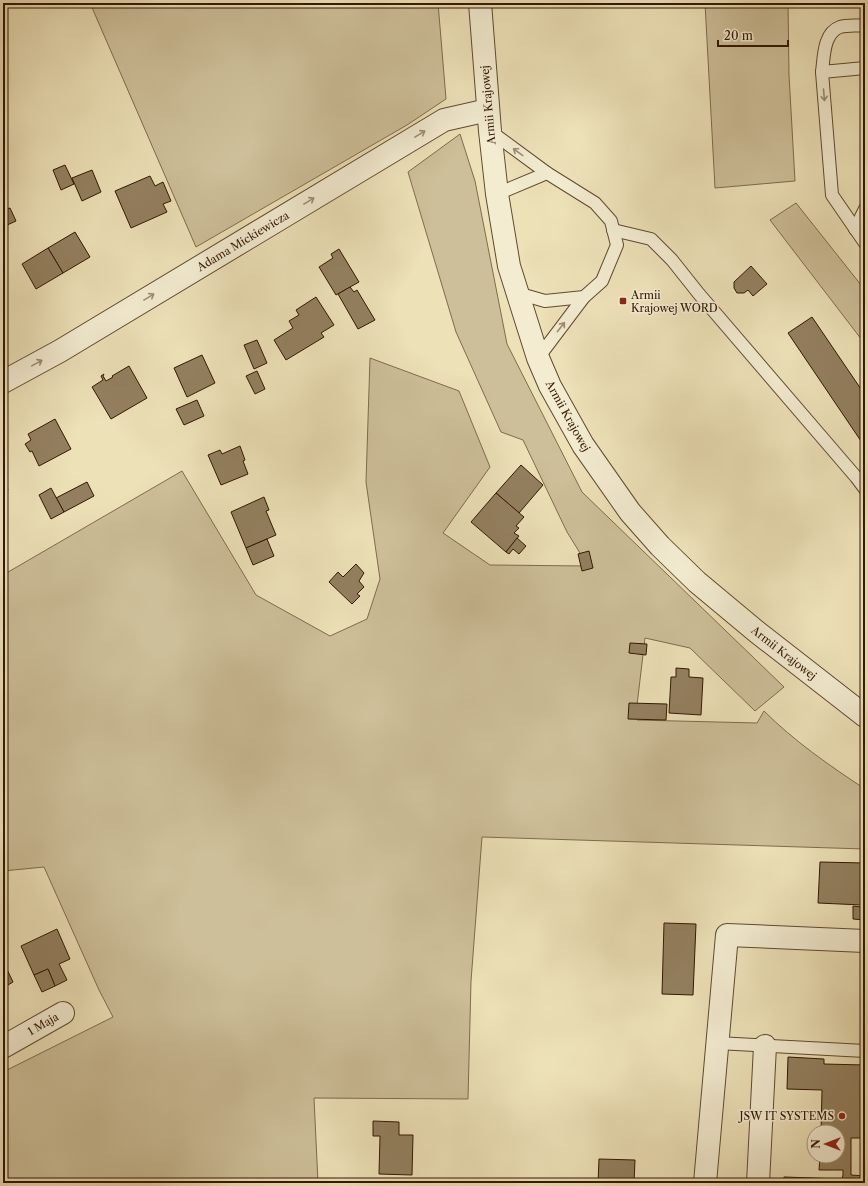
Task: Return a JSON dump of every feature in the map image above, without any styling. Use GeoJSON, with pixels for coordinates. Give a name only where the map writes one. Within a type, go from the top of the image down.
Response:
{"type":"FeatureCollection","features":[{"type":"Feature","properties":{"kind":"street","name":"Armii Krajowej"},"geometry":{"type":"LineString","coordinates":[[480,3],[496,194],[508,266],[538,358],[550,386],[582,445],[630,512],[660,546],[697,582],[733,612],[865,716]]}},
{"type":"Feature","properties":{"kind":"street","name":"Adama Mickiewicza"},"geometry":{"type":"LineString","coordinates":[[3,382],[67,347],[444,120],[489,121]]}},
{"type":"Feature","properties":{"kind":"street"},"geometry":{"type":"LineString","coordinates":[[705,1183],[727,935],[865,941]]}},
{"type":"Feature","properties":{"kind":"street","name":"1 Maja"},"geometry":{"type":"LineString","coordinates":[[3,1047],[63,1013]]}},
{"type":"Feature","properties":{"kind":"street"},"geometry":{"type":"LineString","coordinates":[[758,1183],[765,1046]]}},
{"type":"Feature","properties":{"kind":"lane"},"geometry":{"type":"LineString","coordinates":[[865,25],[839,27],[832,34],[824,48],[822,72],[832,195],[865,243]]}},
{"type":"Feature","properties":{"kind":"lane"},"geometry":{"type":"LineString","coordinates":[[822,72],[865,68]]}},
{"type":"Feature","properties":{"kind":"lane"},"geometry":{"type":"LineString","coordinates":[[489,121],[546,173],[595,203],[611,221],[617,245],[602,281],[584,297],[538,358]]}},
{"type":"Feature","properties":{"kind":"lane"},"geometry":{"type":"LineString","coordinates":[[496,194],[546,173]]}},
{"type":"Feature","properties":{"kind":"lane"},"geometry":{"type":"LineString","coordinates":[[855,229],[865,209]]}},
{"type":"Feature","properties":{"kind":"lane"},"geometry":{"type":"LineString","coordinates":[[613,230],[652,239],[672,260],[699,294],[865,489]]}},
{"type":"Feature","properties":{"kind":"lane"},"geometry":{"type":"LineString","coordinates":[[518,293],[545,301],[584,297]]}},
{"type":"Feature","properties":{"kind":"lane"},"geometry":{"type":"LineString","coordinates":[[717,1043],[865,1051]]}},
{"type":"Feature","properties":{"kind":"shaded area"},"geometry":{"type":"Polygon","coordinates":[[[90,3],[438,3],[446,99],[407,125],[196,247],[90,3]]]}},
{"type":"Feature","properties":{"kind":"shaded area"},"geometry":{"type":"Polygon","coordinates":[[[705,3],[788,3],[789,75],[795,181],[715,188],[705,3]]]}},
{"type":"Feature","properties":{"kind":"shaded area"},"geometry":{"type":"Polygon","coordinates":[[[460,134],[475,181],[507,344],[582,492],[784,687],[755,711],[690,648],[645,638],[637,705],[637,720],[757,723],[764,711],[813,753],[865,789],[865,849],[482,837],[471,981],[468,1099],[314,1098],[318,1183],[7,1183],[3,1176],[3,1072],[113,1017],[99,990],[44,867],[3,871],[3,575],[182,471],[256,595],[330,636],[367,619],[380,579],[366,482],[370,358],[459,391],[490,467],[443,533],[490,565],[588,566],[567,532],[523,440],[501,432],[456,332],[408,172],[460,134]]]}},
{"type":"Feature","properties":{"kind":"shaded area"},"geometry":{"type":"Polygon","coordinates":[[[796,203],[865,290],[865,344],[770,220],[796,203]]]}},
{"type":"Feature","properties":{"kind":"building"},"geometry":{"type":"Polygon","coordinates":[[[65,165],[74,184],[61,190],[53,170],[65,165]]]}},
{"type":"Feature","properties":{"kind":"building"},"geometry":{"type":"Polygon","coordinates":[[[92,170],[101,192],[82,201],[72,178],[92,170]]]}},
{"type":"Feature","properties":{"kind":"building"},"geometry":{"type":"Polygon","coordinates":[[[150,176],[155,186],[163,182],[171,201],[163,204],[167,212],[131,228],[115,191],[150,176]]]}},
{"type":"Feature","properties":{"kind":"building"},"geometry":{"type":"Polygon","coordinates":[[[10,208],[16,221],[5,226],[3,222],[3,210],[10,208]]]}},
{"type":"Feature","properties":{"kind":"building"},"geometry":{"type":"Polygon","coordinates":[[[75,232],[90,257],[63,273],[48,248],[75,232]]]}},
{"type":"Feature","properties":{"kind":"building"},"geometry":{"type":"Polygon","coordinates":[[[48,248],[63,273],[36,289],[22,264],[48,248]]]}},
{"type":"Feature","properties":{"kind":"building"},"geometry":{"type":"Polygon","coordinates":[[[339,249],[359,282],[336,295],[319,267],[333,258],[331,254],[339,249]]]}},
{"type":"Feature","properties":{"kind":"building"},"geometry":{"type":"Polygon","coordinates":[[[751,266],[767,284],[753,296],[748,290],[744,293],[737,293],[734,288],[734,282],[751,266]]]}},
{"type":"Feature","properties":{"kind":"building"},"geometry":{"type":"Polygon","coordinates":[[[350,287],[354,292],[357,290],[375,320],[358,329],[338,294],[350,287]]]}},
{"type":"Feature","properties":{"kind":"building"},"geometry":{"type":"Polygon","coordinates":[[[316,297],[334,325],[321,333],[324,337],[286,360],[274,340],[293,328],[289,321],[299,315],[296,310],[316,297]]]}},
{"type":"Feature","properties":{"kind":"building"},"geometry":{"type":"Polygon","coordinates":[[[812,317],[865,395],[865,447],[788,333],[812,317]]]}},
{"type":"Feature","properties":{"kind":"building"},"geometry":{"type":"Polygon","coordinates":[[[257,340],[267,363],[254,369],[244,345],[257,340]]]}},
{"type":"Feature","properties":{"kind":"building"},"geometry":{"type":"Polygon","coordinates":[[[202,355],[215,383],[187,397],[174,368],[202,355]]]}},
{"type":"Feature","properties":{"kind":"building"},"geometry":{"type":"Polygon","coordinates":[[[129,366],[147,398],[111,419],[92,387],[103,380],[101,376],[104,374],[103,376],[106,381],[129,366]]]}},
{"type":"Feature","properties":{"kind":"building"},"geometry":{"type":"Polygon","coordinates":[[[257,371],[265,389],[255,394],[246,376],[257,371]]]}},
{"type":"Feature","properties":{"kind":"building"},"geometry":{"type":"Polygon","coordinates":[[[197,400],[204,416],[184,425],[176,409],[197,400]]]}},
{"type":"Feature","properties":{"kind":"building"},"geometry":{"type":"Polygon","coordinates":[[[55,419],[71,449],[39,466],[32,451],[30,452],[25,444],[31,440],[28,434],[55,419]]]}},
{"type":"Feature","properties":{"kind":"building"},"geometry":{"type":"Polygon","coordinates":[[[240,446],[245,460],[243,461],[248,474],[221,485],[208,455],[220,450],[222,454],[240,446]]]}},
{"type":"Feature","properties":{"kind":"building"},"geometry":{"type":"Polygon","coordinates":[[[521,465],[543,485],[519,513],[496,493],[521,465]]]}},
{"type":"Feature","properties":{"kind":"building"},"geometry":{"type":"Polygon","coordinates":[[[3,478],[8,490],[3,492],[3,478]]]}},
{"type":"Feature","properties":{"kind":"building"},"geometry":{"type":"Polygon","coordinates":[[[87,482],[94,496],[64,512],[56,498],[87,482]]]}},
{"type":"Feature","properties":{"kind":"building"},"geometry":{"type":"Polygon","coordinates":[[[51,488],[64,512],[51,519],[39,495],[51,488]]]}},
{"type":"Feature","properties":{"kind":"building"},"geometry":{"type":"Polygon","coordinates":[[[496,493],[524,517],[516,526],[519,528],[514,533],[519,536],[506,552],[471,522],[496,493]]]}},
{"type":"Feature","properties":{"kind":"building"},"geometry":{"type":"Polygon","coordinates":[[[264,497],[269,510],[266,511],[276,535],[246,548],[231,512],[264,497]]]}},
{"type":"Feature","properties":{"kind":"building"},"geometry":{"type":"Polygon","coordinates":[[[517,538],[526,546],[519,554],[513,549],[509,554],[506,552],[517,538]]]}},
{"type":"Feature","properties":{"kind":"building"},"geometry":{"type":"Polygon","coordinates":[[[267,539],[274,556],[253,565],[246,548],[267,539]]]}},
{"type":"Feature","properties":{"kind":"building"},"geometry":{"type":"Polygon","coordinates":[[[589,551],[593,568],[582,571],[578,554],[589,551]]]}},
{"type":"Feature","properties":{"kind":"building"},"geometry":{"type":"Polygon","coordinates":[[[356,564],[364,573],[359,581],[364,587],[357,594],[360,596],[352,604],[329,582],[338,572],[343,577],[356,564]]]}},
{"type":"Feature","properties":{"kind":"building"},"geometry":{"type":"Polygon","coordinates":[[[630,643],[647,644],[646,655],[629,653],[630,643]]]}},
{"type":"Feature","properties":{"kind":"building"},"geometry":{"type":"Polygon","coordinates":[[[676,668],[689,669],[689,677],[703,678],[701,715],[669,713],[671,677],[676,677],[676,668]]]}},
{"type":"Feature","properties":{"kind":"building"},"geometry":{"type":"Polygon","coordinates":[[[629,703],[667,704],[666,720],[628,719],[629,703]]]}},
{"type":"Feature","properties":{"kind":"building"},"geometry":{"type":"Polygon","coordinates":[[[820,862],[865,863],[862,905],[818,903],[820,862]]]}},
{"type":"Feature","properties":{"kind":"building"},"geometry":{"type":"Polygon","coordinates":[[[864,879],[865,905],[862,905],[864,879]]]}},
{"type":"Feature","properties":{"kind":"building"},"geometry":{"type":"Polygon","coordinates":[[[862,905],[865,905],[865,920],[853,919],[853,906],[862,907],[862,905]]]}},
{"type":"Feature","properties":{"kind":"building"},"geometry":{"type":"Polygon","coordinates":[[[664,923],[696,924],[693,995],[662,994],[664,923]]]}},
{"type":"Feature","properties":{"kind":"building"},"geometry":{"type":"Polygon","coordinates":[[[57,929],[70,959],[59,964],[67,980],[55,986],[48,969],[34,975],[21,946],[57,929]]]}},
{"type":"Feature","properties":{"kind":"building"},"geometry":{"type":"Polygon","coordinates":[[[3,961],[13,982],[3,988],[3,961]]]}},
{"type":"Feature","properties":{"kind":"building"},"geometry":{"type":"Polygon","coordinates":[[[48,969],[55,986],[42,992],[34,975],[48,969]]]}},
{"type":"Feature","properties":{"kind":"building","name":"JSW IT SYSTEMS"},"geometry":{"type":"Polygon","coordinates":[[[788,1057],[824,1059],[824,1064],[865,1065],[863,1138],[851,1138],[851,1175],[865,1176],[865,1183],[783,1183],[784,1177],[842,1179],[843,1170],[819,1170],[819,1164],[846,1164],[846,1124],[821,1124],[822,1090],[787,1089],[788,1057]]]}},
{"type":"Feature","properties":{"kind":"building"},"geometry":{"type":"Polygon","coordinates":[[[373,1121],[399,1122],[399,1135],[413,1135],[412,1175],[379,1174],[380,1136],[373,1136],[373,1121]]]}},
{"type":"Feature","properties":{"kind":"building"},"geometry":{"type":"Polygon","coordinates":[[[599,1159],[635,1160],[634,1183],[598,1183],[599,1159]]]}},
{"type":"Feature","properties":{"kind":"place","name":"Armii Krajowej WORD"},"geometry":{"type":"Point","coordinates":[623,301]}},
{"type":"Feature","properties":{"kind":"place","name":"JSW IT SYSTEMS"},"geometry":{"type":"Point","coordinates":[842,1116]}}]}
